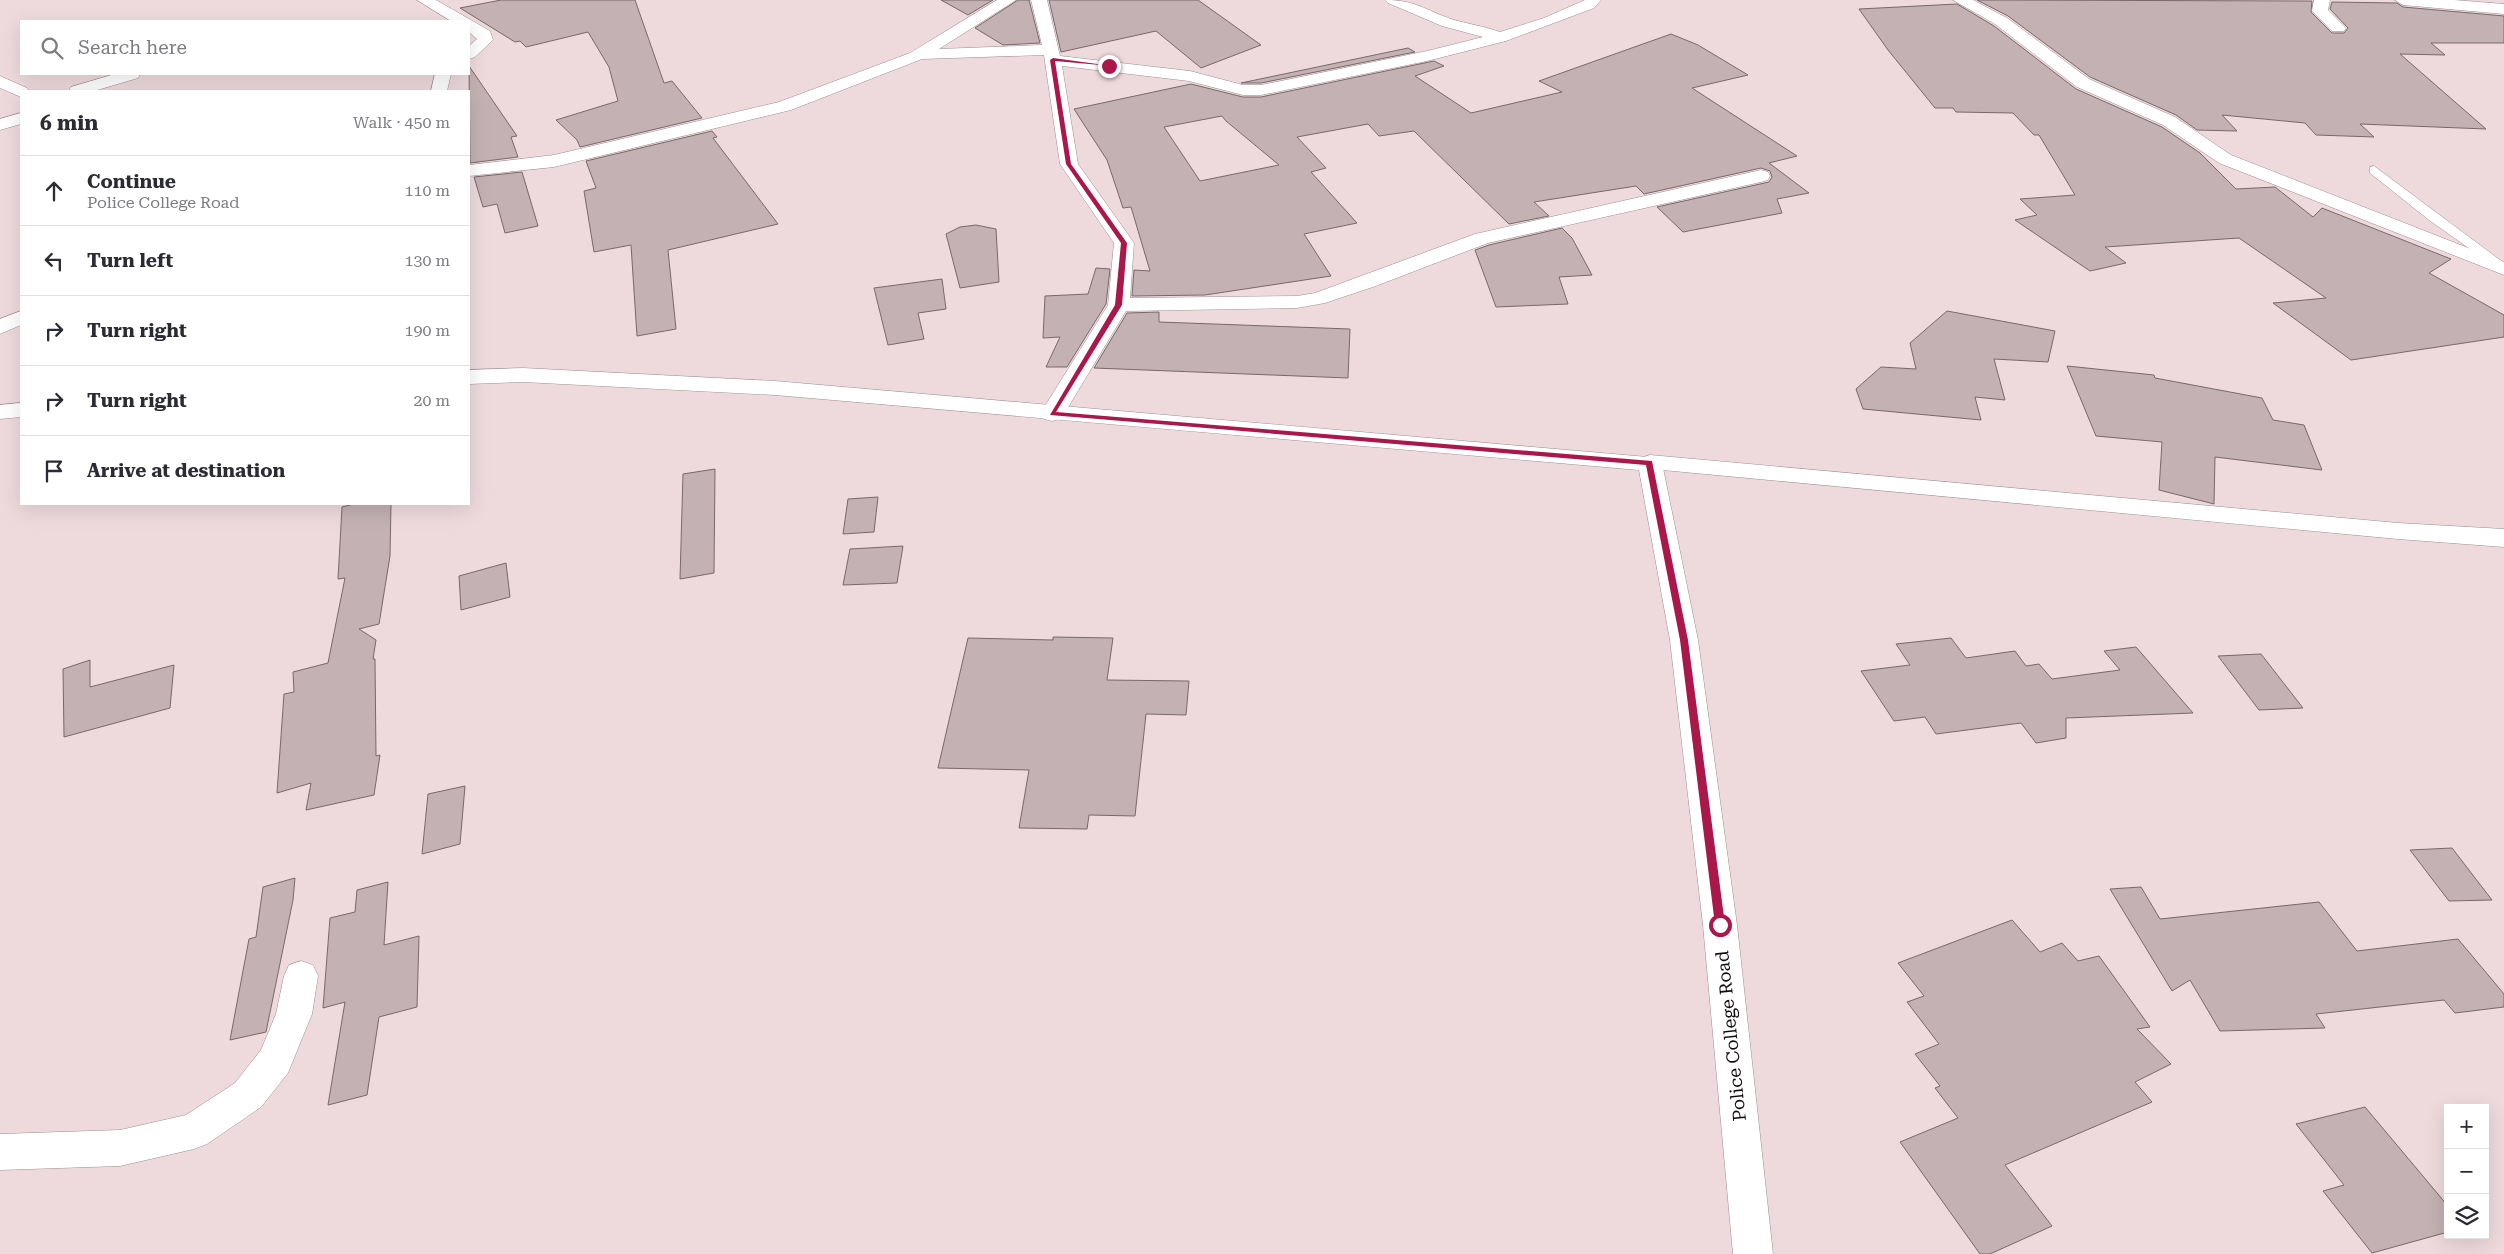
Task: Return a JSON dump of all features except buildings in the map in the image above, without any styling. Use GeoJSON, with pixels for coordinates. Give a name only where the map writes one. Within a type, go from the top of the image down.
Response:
{"type":"FeatureCollection","features":[{"type":"Feature","properties":{"kind":"street"},"geometry":{"type":"LineString","coordinates":[[425,0],[460,20]]}},
{"type":"Feature","properties":{"kind":"street"},"geometry":{"type":"LineString","coordinates":[[470,171],[554,161],[785,106],[918,56],[1008,0]]}},
{"type":"Feature","properties":{"kind":"street"},"geometry":{"type":"LineString","coordinates":[[1039,0],[1052,55],[1069,164],[1124,243],[1119,305],[1052,414]]}},
{"type":"Feature","properties":{"kind":"street"},"geometry":{"type":"LineString","coordinates":[[1393,0],[1448,23],[1478,29],[1500,38]]}},
{"type":"Feature","properties":{"kind":"street"},"geometry":{"type":"LineString","coordinates":[[918,56],[979,51],[1052,55],[1190,76],[1243,90],[1261,90],[1455,50],[1500,38],[1552,21],[1589,5],[1593,0]]}},
{"type":"Feature","properties":{"kind":"street"},"geometry":{"type":"LineString","coordinates":[[1961,0],[2001,21],[2083,83],[2169,121],[2225,159],[2504,269]]}},
{"type":"Feature","properties":{"kind":"street"},"geometry":{"type":"LineString","coordinates":[[2322,0],[2320,11],[2338,28]]}},
{"type":"Feature","properties":{"kind":"street"},"geometry":{"type":"LineString","coordinates":[[2403,0],[2504,9]]}},
{"type":"Feature","properties":{"kind":"street"},"geometry":{"type":"LineString","coordinates":[[470,26],[484,34],[485,40],[470,53]]}},
{"type":"Feature","properties":{"kind":"street"},"geometry":{"type":"LineString","coordinates":[[80,90],[129,75]]}},
{"type":"Feature","properties":{"kind":"street"},"geometry":{"type":"LineString","coordinates":[[439,90],[443,75]]}},
{"type":"Feature","properties":{"kind":"street"},"geometry":{"type":"LineString","coordinates":[[0,81],[20,91]]}},
{"type":"Feature","properties":{"kind":"street"},"geometry":{"type":"LineString","coordinates":[[0,125],[20,118]]}},
{"type":"Feature","properties":{"kind":"street"},"geometry":{"type":"LineString","coordinates":[[1119,305],[1297,302],[1318,299],[1366,284],[1475,240],[1761,176]]}},
{"type":"Feature","properties":{"kind":"street"},"geometry":{"type":"LineString","coordinates":[[0,328],[20,318]]}},
{"type":"Feature","properties":{"kind":"street"},"geometry":{"type":"LineString","coordinates":[[470,377],[524,375],[775,388],[1052,414],[1650,463],[2398,531],[2504,538]]}},
{"type":"Feature","properties":{"kind":"street"},"geometry":{"type":"LineString","coordinates":[[0,412],[20,410]]}},
{"type":"Feature","properties":{"kind":"street","name":"Police College Road"},"geometry":{"type":"LineString","coordinates":[[1650,463],[1684,640],[1720,925],[1753,1254]]}},
{"type":"Feature","properties":{"kind":"street"},"geometry":{"type":"LineString","coordinates":[[0,1152],[120,1148],[194,1131],[248,1096],[275,1061],[294,1014],[301,976]]}},
{"type":"Feature","properties":{"kind":"lane"},"geometry":{"type":"LineString","coordinates":[[2374,170],[2433,217],[2504,269]]}},
{"type":"Feature","properties":{"kind":"route"},"geometry":{"type":"LineString","coordinates":[[1109,66],[1053,60],[1069,164],[1124,243],[1119,305],[1052,414],[1650,463],[1684,640],[1720,925]]}}]}
